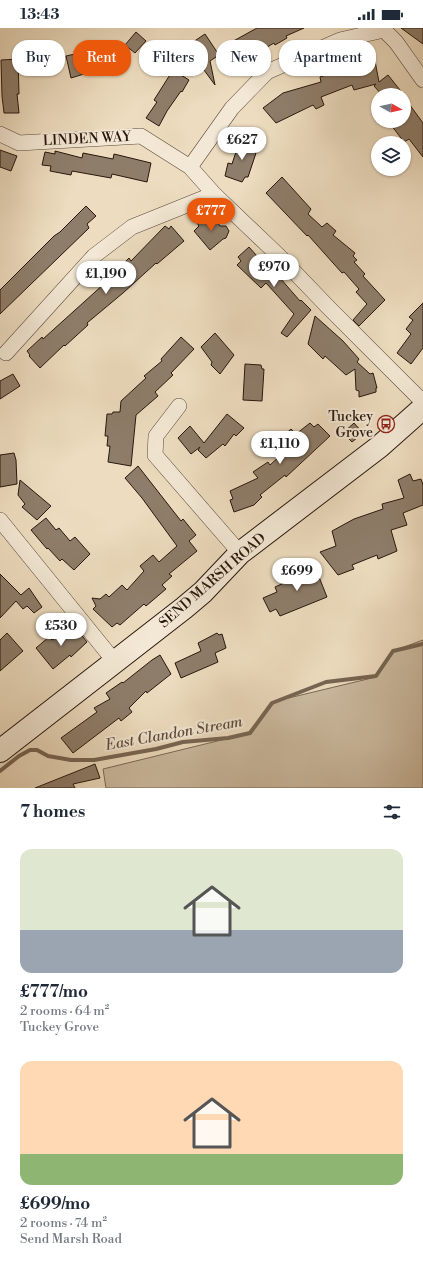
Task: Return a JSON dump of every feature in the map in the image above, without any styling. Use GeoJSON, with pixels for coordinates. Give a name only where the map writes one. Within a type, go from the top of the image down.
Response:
{"type":"FeatureCollection","features":[{"type":"Feature","properties":{"kind":"main road","name":"SEND MARSH ROAD"},"geometry":{"type":"LineString","coordinates":[[0,751],[203,592],[240,553],[379,447],[423,408]]}},
{"type":"Feature","properties":{"kind":"street"},"geometry":{"type":"LineString","coordinates":[[423,80],[396,42],[384,30],[340,40],[267,72],[232,108],[190,167],[214,194],[280,257],[423,402]]}},
{"type":"Feature","properties":{"kind":"street","name":"LINDEN WAY"},"geometry":{"type":"LineString","coordinates":[[0,134],[19,143],[142,136],[190,167]]}},
{"type":"Feature","properties":{"kind":"street"},"geometry":{"type":"LineString","coordinates":[[6,353],[94,256],[132,227],[214,194]]}},
{"type":"Feature","properties":{"kind":"street"},"geometry":{"type":"LineString","coordinates":[[179,406],[156,436],[155,455],[240,553]]}},
{"type":"Feature","properties":{"kind":"street"},"geometry":{"type":"LineString","coordinates":[[0,520],[114,662]]}},
{"type":"Feature","properties":{"kind":"shaded area"},"geometry":{"type":"Polygon","coordinates":[[[423,640],[423,788],[106,788],[103,769],[250,733],[272,702],[376,677],[393,651],[423,640]]]}},
{"type":"Feature","properties":{"kind":"building"},"geometry":{"type":"Polygon","coordinates":[[[257,28],[304,28],[286,36],[287,38],[284,40],[279,40],[279,43],[275,45],[274,43],[271,45],[271,40],[235,40],[257,28]]]}},
{"type":"Feature","properties":{"kind":"building"},"geometry":{"type":"Polygon","coordinates":[[[401,28],[423,28],[423,44],[401,28]]]}},
{"type":"Feature","properties":{"kind":"building"},"geometry":{"type":"Polygon","coordinates":[[[136,32],[145,40],[139,40],[139,49],[135,53],[131,50],[131,40],[129,40],[136,32]]]}},
{"type":"Feature","properties":{"kind":"building"},"geometry":{"type":"Polygon","coordinates":[[[205,34],[216,50],[216,57],[210,61],[215,85],[208,75],[208,40],[196,40],[205,34]]]}},
{"type":"Feature","properties":{"kind":"building"},"geometry":{"type":"Polygon","coordinates":[[[73,54],[73,76],[78,76],[71,78],[66,56],[73,54]]]}},
{"type":"Feature","properties":{"kind":"building"},"geometry":{"type":"Polygon","coordinates":[[[12,59],[12,76],[18,76],[19,94],[17,94],[19,113],[4,113],[1,60],[12,59]]]}},
{"type":"Feature","properties":{"kind":"building"},"geometry":{"type":"Polygon","coordinates":[[[376,66],[379,82],[388,75],[398,88],[376,88],[374,86],[376,84],[354,90],[352,85],[321,97],[324,105],[316,109],[313,105],[276,123],[263,108],[283,93],[321,82],[320,77],[376,76],[376,66]]]}},
{"type":"Feature","properties":{"kind":"building"},"geometry":{"type":"Polygon","coordinates":[[[169,76],[183,76],[189,80],[182,92],[181,91],[167,111],[159,126],[146,118],[157,102],[154,100],[169,76]]]}},
{"type":"Feature","properties":{"kind":"building"},"geometry":{"type":"Polygon","coordinates":[[[411,107],[423,123],[423,157],[411,142],[411,136],[399,136],[393,128],[411,128],[411,107]]]}},
{"type":"Feature","properties":{"kind":"building"},"geometry":{"type":"Polygon","coordinates":[[[243,137],[256,142],[251,151],[256,153],[248,177],[245,177],[242,182],[225,176],[228,163],[232,164],[238,146],[240,147],[243,137]]]}},
{"type":"Feature","properties":{"kind":"building"},"geometry":{"type":"Polygon","coordinates":[[[0,150],[17,156],[11,171],[0,167],[0,150]]]}},
{"type":"Feature","properties":{"kind":"building"},"geometry":{"type":"Polygon","coordinates":[[[55,151],[82,158],[83,153],[113,159],[114,154],[151,163],[147,182],[112,174],[111,178],[72,171],[71,175],[50,171],[51,166],[42,165],[45,152],[55,154],[55,151]]]}},
{"type":"Feature","properties":{"kind":"building"},"geometry":{"type":"Polygon","coordinates":[[[282,177],[311,209],[308,214],[322,227],[327,223],[336,231],[333,235],[355,253],[353,256],[357,260],[354,262],[365,274],[363,276],[385,300],[359,326],[353,320],[367,304],[356,292],[359,289],[266,193],[282,177]]]}},
{"type":"Feature","properties":{"kind":"building"},"geometry":{"type":"Polygon","coordinates":[[[86,206],[96,216],[87,224],[89,228],[0,314],[0,290],[86,206]]]}},
{"type":"Feature","properties":{"kind":"building"},"geometry":{"type":"Polygon","coordinates":[[[206,214],[211,220],[214,218],[220,226],[226,226],[229,231],[226,238],[210,250],[194,231],[199,226],[197,223],[206,214]]]}},
{"type":"Feature","properties":{"kind":"building"},"geometry":{"type":"Polygon","coordinates":[[[165,226],[169,229],[171,226],[184,241],[157,264],[156,263],[87,323],[88,325],[40,368],[29,356],[30,355],[27,351],[42,337],[43,339],[115,274],[114,273],[129,258],[131,261],[165,226]]]}},
{"type":"Feature","properties":{"kind":"building"},"geometry":{"type":"Polygon","coordinates":[[[249,247],[278,280],[280,278],[300,301],[301,300],[311,310],[287,337],[281,333],[294,314],[266,283],[261,288],[237,265],[241,261],[238,257],[249,247]]]}},
{"type":"Feature","properties":{"kind":"building"},"geometry":{"type":"Polygon","coordinates":[[[423,303],[423,348],[411,364],[397,353],[411,334],[406,329],[413,320],[409,317],[423,303]]]}},
{"type":"Feature","properties":{"kind":"building"},"geometry":{"type":"Polygon","coordinates":[[[315,316],[343,341],[359,359],[357,362],[370,374],[373,373],[377,388],[376,392],[359,397],[359,391],[356,390],[355,369],[346,375],[325,356],[323,359],[308,344],[315,316]]]}},
{"type":"Feature","properties":{"kind":"building"},"geometry":{"type":"Polygon","coordinates":[[[215,333],[234,355],[220,374],[211,365],[212,362],[201,347],[215,333]]]}},
{"type":"Feature","properties":{"kind":"building"},"geometry":{"type":"Polygon","coordinates":[[[181,337],[194,349],[171,373],[173,375],[155,392],[158,396],[136,415],[131,466],[108,462],[110,446],[107,446],[108,436],[105,436],[107,414],[120,412],[121,401],[146,378],[144,376],[162,361],[161,359],[181,337]]]}},
{"type":"Feature","properties":{"kind":"building"},"geometry":{"type":"Polygon","coordinates":[[[245,364],[261,365],[262,369],[264,369],[262,401],[243,400],[245,364]]]}},
{"type":"Feature","properties":{"kind":"building"},"geometry":{"type":"Polygon","coordinates":[[[13,374],[20,386],[0,399],[0,381],[13,374]]]}},
{"type":"Feature","properties":{"kind":"building"},"geometry":{"type":"Polygon","coordinates":[[[227,414],[244,428],[236,436],[234,434],[225,446],[223,444],[206,458],[198,450],[200,447],[191,454],[178,438],[190,426],[204,443],[227,414]]]}},
{"type":"Feature","properties":{"kind":"building"},"geometry":{"type":"Polygon","coordinates":[[[310,423],[314,427],[318,424],[330,436],[286,477],[285,475],[260,495],[262,497],[254,505],[234,512],[230,500],[233,499],[230,491],[258,478],[253,472],[268,462],[270,465],[290,447],[281,438],[291,429],[296,434],[310,423]]]}},
{"type":"Feature","properties":{"kind":"building"},"geometry":{"type":"Polygon","coordinates":[[[354,423],[363,433],[352,442],[343,433],[354,423]]]}},
{"type":"Feature","properties":{"kind":"building"},"geometry":{"type":"Polygon","coordinates":[[[14,453],[16,460],[17,484],[0,487],[0,455],[14,453]]]}},
{"type":"Feature","properties":{"kind":"building"},"geometry":{"type":"Polygon","coordinates":[[[138,466],[181,521],[183,519],[196,535],[189,541],[197,551],[169,574],[172,576],[162,585],[166,589],[146,606],[144,604],[120,625],[117,623],[112,627],[93,609],[96,606],[92,598],[100,599],[106,594],[109,597],[122,585],[127,590],[144,571],[140,566],[153,555],[159,562],[177,546],[142,498],[125,478],[138,466]]]}},
{"type":"Feature","properties":{"kind":"building"},"geometry":{"type":"Polygon","coordinates":[[[410,474],[413,481],[421,479],[423,485],[423,505],[403,513],[407,525],[391,530],[397,551],[378,559],[377,555],[352,565],[354,569],[338,575],[320,552],[336,546],[332,531],[354,519],[383,509],[382,504],[404,498],[398,480],[410,474]]]}},
{"type":"Feature","properties":{"kind":"building"},"geometry":{"type":"Polygon","coordinates":[[[20,480],[51,506],[37,520],[22,507],[25,504],[18,495],[20,480]]]}},
{"type":"Feature","properties":{"kind":"building"},"geometry":{"type":"Polygon","coordinates":[[[46,518],[56,530],[59,528],[70,541],[75,537],[90,554],[74,570],[62,559],[60,561],[48,548],[47,549],[31,530],[46,518]]]}},
{"type":"Feature","properties":{"kind":"building"},"geometry":{"type":"Polygon","coordinates":[[[313,562],[327,597],[280,616],[276,609],[270,612],[263,598],[277,592],[275,587],[295,578],[294,575],[304,572],[303,565],[313,562]]]}},
{"type":"Feature","properties":{"kind":"building"},"geometry":{"type":"Polygon","coordinates":[[[0,574],[21,595],[29,588],[42,607],[34,613],[27,606],[23,609],[16,601],[0,618],[0,574]]]}},
{"type":"Feature","properties":{"kind":"building"},"geometry":{"type":"Polygon","coordinates":[[[75,627],[87,642],[71,657],[70,655],[53,669],[36,648],[49,637],[52,640],[63,634],[65,635],[75,627]]]}},
{"type":"Feature","properties":{"kind":"building"},"geometry":{"type":"Polygon","coordinates":[[[7,633],[23,651],[0,671],[0,640],[7,633]]]}},
{"type":"Feature","properties":{"kind":"building"},"geometry":{"type":"Polygon","coordinates":[[[217,633],[219,635],[222,634],[226,648],[215,653],[218,662],[181,678],[175,663],[201,651],[198,643],[217,633]]]}},
{"type":"Feature","properties":{"kind":"building"},"geometry":{"type":"Polygon","coordinates":[[[160,655],[171,674],[147,693],[146,691],[129,708],[132,712],[121,721],[119,718],[73,753],[61,738],[97,712],[94,708],[110,699],[106,693],[122,682],[123,683],[160,655]]]}},
{"type":"Feature","properties":{"kind":"building"},"geometry":{"type":"Polygon","coordinates":[[[95,764],[100,778],[73,784],[75,788],[35,788],[95,764]]]}},
{"type":"Feature","properties":{"kind":"waterway","name":"East Clandon Stream"},"geometry":{"type":"LineString","coordinates":[[0,771],[19,756],[30,750],[37,750],[48,756],[71,760],[94,760],[156,749],[183,742],[228,738],[250,733],[272,703],[326,682],[376,676],[393,651],[423,644]]}},
{"type":"Feature","properties":{"kind":"place","name":"Tuckey Grove"},"geometry":{"type":"Point","coordinates":[386,424]}}]}
